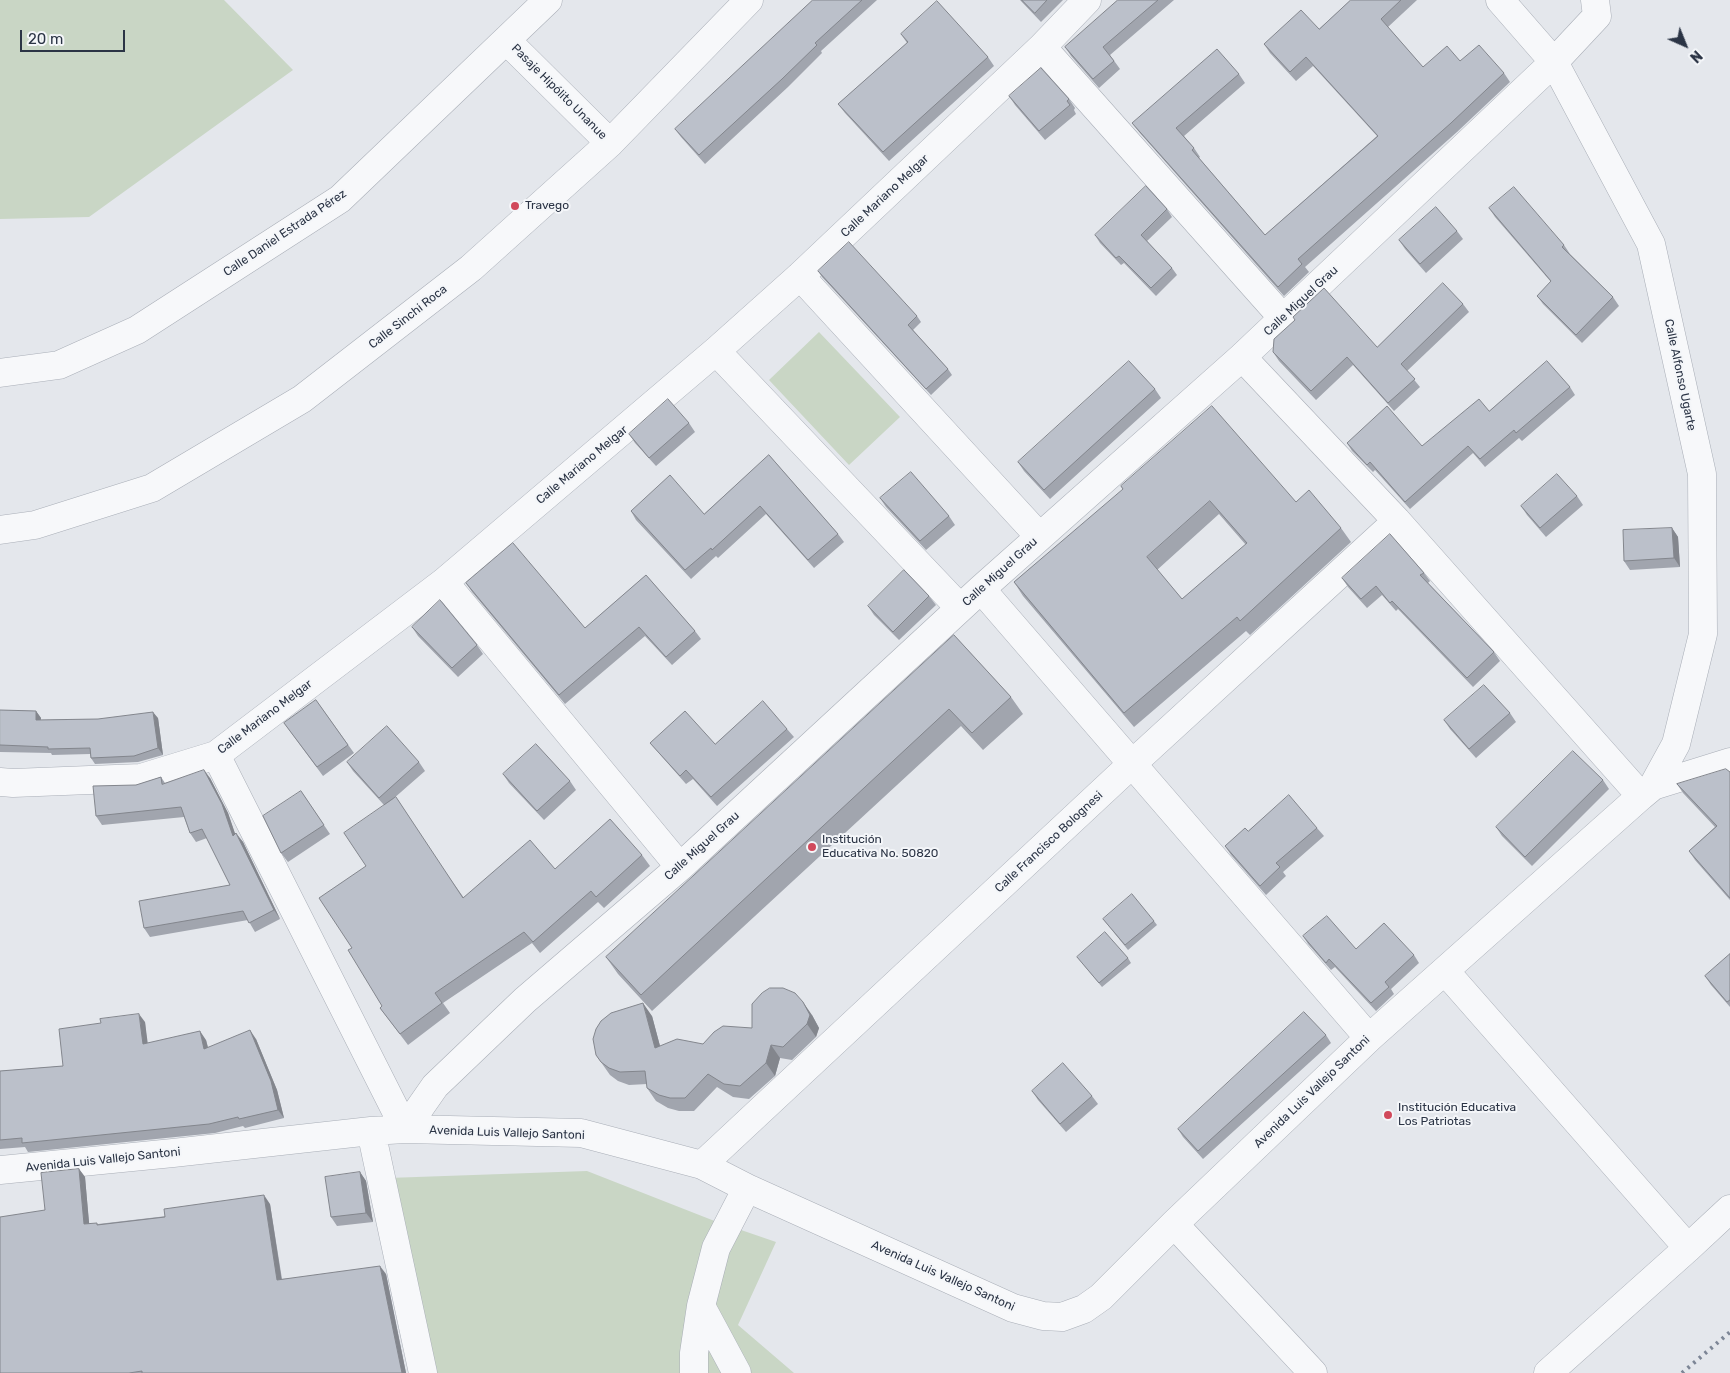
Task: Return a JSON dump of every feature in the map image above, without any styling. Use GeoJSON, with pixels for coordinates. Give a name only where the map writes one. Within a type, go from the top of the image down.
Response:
{"type":"FeatureCollection","features":[{"type":"Feature","properties":{"kind":"street","name":"Calle Daniel Estrada Pérez"},"geometry":{"type":"LineString","coordinates":[[0,373],[59,365],[137,330],[340,199],[548,0]]}},
{"type":"Feature","properties":{"kind":"street","name":"Calle Sinchi Roca"},"geometry":{"type":"LineString","coordinates":[[0,530],[35,525],[152,488],[302,399],[471,268],[610,143],[750,0]]}},
{"type":"Feature","properties":{"kind":"street","name":"Calle Mariano Melgar"},"geometry":{"type":"LineString","coordinates":[[0,782],[141,778],[216,755],[444,582],[716,351],[800,276],[1042,47],[1087,0]]}},
{"type":"Feature","properties":{"kind":"street","name":"Calle Alfonso Ugarte"},"geometry":{"type":"LineString","coordinates":[[1500,0],[1554,62],[1651,244],[1702,474],[1703,634],[1676,744],[1647,791]]}},
{"type":"Feature","properties":{"kind":"street","name":"Calle Miguel Grau"},"geometry":{"type":"LineString","coordinates":[[406,1129],[435,1086],[525,1000],[680,867],[1039,536],[1242,357],[1554,62],[1596,8]]}},
{"type":"Feature","properties":{"kind":"street","name":"Pasaje Hipólito Unanue"},"geometry":{"type":"LineString","coordinates":[[507,41],[610,143]]}},
{"type":"Feature","properties":{"kind":"street"},"geometry":{"type":"LineString","coordinates":[[1042,47],[1283,318]]}},
{"type":"Feature","properties":{"kind":"street"},"geometry":{"type":"LineString","coordinates":[[800,276],[1039,536]]}},
{"type":"Feature","properties":{"kind":"street"},"geometry":{"type":"LineString","coordinates":[[716,351],[960,608]]}},
{"type":"Feature","properties":{"kind":"street"},"geometry":{"type":"LineString","coordinates":[[1242,357],[1647,791]]}},
{"type":"Feature","properties":{"kind":"street","name":"Calle Francisco Bolognesi"},"geometry":{"type":"LineString","coordinates":[[702,1165],[1132,764],[1397,521]]}},
{"type":"Feature","properties":{"kind":"street"},"geometry":{"type":"LineString","coordinates":[[444,582],[680,867]]}},
{"type":"Feature","properties":{"kind":"street"},"geometry":{"type":"LineString","coordinates":[[981,589],[1369,1038]]}},
{"type":"Feature","properties":{"kind":"street"},"geometry":{"type":"LineString","coordinates":[[216,755],[406,1129]]}},
{"type":"Feature","properties":{"kind":"street","name":"Avenida Luis Vallejo Santoni"},"geometry":{"type":"LineString","coordinates":[[0,1170],[371,1131],[406,1129],[581,1133],[702,1165],[747,1188],[1013,1308],[1043,1316],[1062,1317],[1084,1309],[1101,1296],[1369,1038],[1647,791],[1730,762]]}},
{"type":"Feature","properties":{"kind":"street"},"geometry":{"type":"LineString","coordinates":[[1445,971],[1688,1248]]}},
{"type":"Feature","properties":{"kind":"street"},"geometry":{"type":"LineString","coordinates":[[371,1131],[423,1373]]}},
{"type":"Feature","properties":{"kind":"street"},"geometry":{"type":"LineString","coordinates":[[694,1373],[694,1354],[701,1306],[716,1248],[747,1188]]}},
{"type":"Feature","properties":{"kind":"street"},"geometry":{"type":"LineString","coordinates":[[1548,1373],[1730,1209]]}},
{"type":"Feature","properties":{"kind":"street"},"geometry":{"type":"LineString","coordinates":[[1174,1224],[1313,1373]]}},
{"type":"Feature","properties":{"kind":"street"},"geometry":{"type":"LineString","coordinates":[[701,1306],[737,1373]]}},
{"type":"Feature","properties":{"kind":"green space"},"geometry":{"type":"Polygon","coordinates":[[[0,0],[224,0],[293,70],[89,217],[0,219],[0,0]]]}},
{"type":"Feature","properties":{"kind":"green space"},"geometry":{"type":"Polygon","coordinates":[[[819,332],[900,417],[849,465],[769,380],[819,332]]]}},
{"type":"Feature","properties":{"kind":"green space"},"geometry":{"type":"Polygon","coordinates":[[[587,1171],[712,1220],[776,1242],[738,1325],[794,1373],[432,1373],[388,1178],[587,1171]]]}},
{"type":"Feature","properties":{"kind":"building"},"geometry":{"type":"Polygon","coordinates":[[[813,0],[862,0],[815,43],[817,45],[782,79],[699,155],[675,129],[813,0]]]}},
{"type":"Feature","properties":{"kind":"building"},"geometry":{"type":"Polygon","coordinates":[[[1022,0],[1047,0],[1035,13],[1022,0]]]}},
{"type":"Feature","properties":{"kind":"building"},"geometry":{"type":"Polygon","coordinates":[[[1118,0],[1158,0],[1103,47],[1114,61],[1093,79],[1065,47],[1118,0]]]}},
{"type":"Feature","properties":{"kind":"building"},"geometry":{"type":"Polygon","coordinates":[[[1351,0],[1401,0],[1381,19],[1423,67],[1447,46],[1460,61],[1479,45],[1504,73],[1451,123],[1298,259],[1302,264],[1278,287],[1132,123],[1217,49],[1239,74],[1176,128],[1194,148],[1192,150],[1265,235],[1378,136],[1306,57],[1290,72],[1264,44],[1301,10],[1319,29],[1351,0]]]}},
{"type":"Feature","properties":{"kind":"building"},"geometry":{"type":"Polygon","coordinates":[[[937,1],[988,57],[883,152],[838,104],[908,42],[901,34],[937,1]]]}},
{"type":"Feature","properties":{"kind":"building"},"geometry":{"type":"Polygon","coordinates":[[[1041,68],[1069,99],[1067,101],[1070,105],[1039,131],[1009,96],[1041,68]]]}},
{"type":"Feature","properties":{"kind":"building"},"geometry":{"type":"Polygon","coordinates":[[[1146,186],[1167,209],[1141,235],[1172,268],[1151,288],[1119,256],[1116,258],[1095,235],[1146,186]]]}},
{"type":"Feature","properties":{"kind":"building"},"geometry":{"type":"Polygon","coordinates":[[[1514,187],[1564,245],[1562,247],[1613,297],[1576,335],[1537,296],[1551,281],[1489,208],[1514,187]]]}},
{"type":"Feature","properties":{"kind":"building"},"geometry":{"type":"Polygon","coordinates":[[[1436,207],[1457,231],[1420,264],[1399,240],[1436,207]]]}},
{"type":"Feature","properties":{"kind":"building"},"geometry":{"type":"Polygon","coordinates":[[[849,242],[917,316],[908,325],[948,369],[926,389],[818,271],[849,242]]]}},
{"type":"Feature","properties":{"kind":"building"},"geometry":{"type":"Polygon","coordinates":[[[1443,283],[1463,304],[1401,364],[1415,379],[1388,403],[1347,357],[1311,391],[1273,352],[1274,339],[1295,320],[1293,317],[1324,288],[1377,347],[1443,283]]]}},
{"type":"Feature","properties":{"kind":"building"},"geometry":{"type":"Polygon","coordinates":[[[1129,361],[1155,389],[1044,490],[1018,462],[1129,361]]]}},
{"type":"Feature","properties":{"kind":"building"},"geometry":{"type":"Polygon","coordinates":[[[1547,361],[1570,387],[1516,433],[1514,430],[1480,459],[1468,446],[1405,502],[1370,462],[1367,465],[1347,443],[1387,406],[1422,446],[1479,399],[1489,411],[1547,361]]]}},
{"type":"Feature","properties":{"kind":"building"},"geometry":{"type":"Polygon","coordinates":[[[668,399],[689,423],[649,458],[629,434],[668,399]]]}},
{"type":"Feature","properties":{"kind":"building"},"geometry":{"type":"Polygon","coordinates":[[[1212,406],[1296,502],[1309,490],[1341,528],[1240,621],[1237,617],[1124,713],[1014,582],[1123,489],[1121,486],[1212,406]],[[1210,501],[1147,557],[1182,599],[1247,543],[1210,501]]]}},
{"type":"Feature","properties":{"kind":"building"},"geometry":{"type":"Polygon","coordinates":[[[769,455],[838,534],[808,560],[760,506],[712,550],[711,548],[685,570],[631,511],[670,475],[704,514],[769,455]]]}},
{"type":"Feature","properties":{"kind":"building"},"geometry":{"type":"Polygon","coordinates":[[[911,472],[949,516],[920,541],[880,498],[911,472]]]}},
{"type":"Feature","properties":{"kind":"building"},"geometry":{"type":"Polygon","coordinates":[[[1557,474],[1577,496],[1540,528],[1521,506],[1557,474]]]}},
{"type":"Feature","properties":{"kind":"building"},"geometry":{"type":"Polygon","coordinates":[[[1672,528],[1674,558],[1624,561],[1623,530],[1672,528]]]}},
{"type":"Feature","properties":{"kind":"building"},"geometry":{"type":"Polygon","coordinates":[[[1390,534],[1424,573],[1420,575],[1494,652],[1467,678],[1392,601],[1390,603],[1376,586],[1361,599],[1342,578],[1390,534]]]}},
{"type":"Feature","properties":{"kind":"building"},"geometry":{"type":"Polygon","coordinates":[[[513,543],[585,628],[646,575],[695,631],[666,657],[639,627],[559,695],[466,583],[513,543]]]}},
{"type":"Feature","properties":{"kind":"building"},"geometry":{"type":"Polygon","coordinates":[[[904,570],[929,596],[893,632],[868,606],[904,570]]]}},
{"type":"Feature","properties":{"kind":"building"},"geometry":{"type":"Polygon","coordinates":[[[440,600],[477,645],[452,668],[412,627],[440,600]]]}},
{"type":"Feature","properties":{"kind":"building"},"geometry":{"type":"Polygon","coordinates":[[[954,635],[1011,697],[972,733],[949,709],[641,995],[606,957],[954,635]]]}},
{"type":"Feature","properties":{"kind":"building"},"geometry":{"type":"Polygon","coordinates":[[[1484,685],[1510,713],[1469,749],[1444,720],[1484,685]]]}},
{"type":"Feature","properties":{"kind":"building"},"geometry":{"type":"Polygon","coordinates":[[[316,700],[348,745],[317,767],[284,723],[316,700]]]}},
{"type":"Feature","properties":{"kind":"building"},"geometry":{"type":"Polygon","coordinates":[[[763,701],[787,729],[711,797],[686,770],[680,776],[650,743],[685,711],[715,744],[763,701]]]}},
{"type":"Feature","properties":{"kind":"building"},"geometry":{"type":"Polygon","coordinates":[[[0,710],[36,711],[36,720],[98,719],[153,712],[158,748],[134,756],[91,758],[90,748],[48,749],[48,747],[0,745],[0,710]]]}},
{"type":"Feature","properties":{"kind":"building"},"geometry":{"type":"Polygon","coordinates":[[[387,726],[419,762],[379,798],[347,762],[387,726]]]}},
{"type":"Feature","properties":{"kind":"building"},"geometry":{"type":"Polygon","coordinates":[[[536,744],[570,781],[537,811],[503,774],[536,744]]]}},
{"type":"Feature","properties":{"kind":"building"},"geometry":{"type":"Polygon","coordinates":[[[1573,751],[1603,780],[1525,857],[1496,827],[1573,751]]]}},
{"type":"Feature","properties":{"kind":"building"},"geometry":{"type":"Polygon","coordinates":[[[1726,769],[1730,772],[1730,898],[1689,851],[1717,826],[1677,784],[1726,769]]]}},
{"type":"Feature","properties":{"kind":"building"},"geometry":{"type":"Polygon","coordinates":[[[204,770],[222,804],[233,836],[236,833],[274,910],[249,923],[243,911],[144,928],[139,901],[230,885],[202,829],[190,833],[181,807],[96,816],[93,786],[136,785],[161,777],[162,784],[204,770]]]}},
{"type":"Feature","properties":{"kind":"building"},"geometry":{"type":"Polygon","coordinates":[[[301,791],[324,825],[281,853],[263,816],[301,791]]]}},
{"type":"Feature","properties":{"kind":"building"},"geometry":{"type":"Polygon","coordinates":[[[1289,795],[1317,828],[1276,863],[1280,867],[1260,886],[1225,846],[1245,828],[1248,831],[1289,795]]]}},
{"type":"Feature","properties":{"kind":"building"},"geometry":{"type":"Polygon","coordinates":[[[396,797],[463,898],[530,840],[555,869],[610,819],[642,855],[596,897],[591,891],[533,942],[524,932],[435,993],[442,1003],[400,1034],[380,1008],[382,1006],[348,950],[352,948],[319,898],[366,866],[344,833],[396,797]]]}},
{"type":"Feature","properties":{"kind":"building"},"geometry":{"type":"Polygon","coordinates":[[[1132,894],[1154,921],[1125,945],[1103,919],[1132,894]]]}},
{"type":"Feature","properties":{"kind":"building"},"geometry":{"type":"Polygon","coordinates":[[[1327,916],[1356,949],[1384,923],[1414,955],[1385,982],[1389,987],[1371,1003],[1329,959],[1326,963],[1303,936],[1327,916]]]}},
{"type":"Feature","properties":{"kind":"building"},"geometry":{"type":"Polygon","coordinates":[[[1105,932],[1128,958],[1099,983],[1077,957],[1105,932]]]}},
{"type":"Feature","properties":{"kind":"building"},"geometry":{"type":"Polygon","coordinates":[[[1730,954],[1730,1000],[1727,1002],[1705,976],[1730,954]]]}},
{"type":"Feature","properties":{"kind":"building"},"geometry":{"type":"Polygon","coordinates":[[[770,988],[783,988],[795,993],[803,1002],[810,1015],[807,1024],[783,1047],[771,1045],[766,1063],[740,1086],[724,1084],[708,1074],[685,1098],[670,1098],[659,1095],[647,1088],[645,1071],[620,1072],[609,1068],[596,1055],[593,1039],[596,1029],[601,1021],[611,1013],[643,1003],[655,1048],[677,1039],[703,1044],[714,1032],[723,1026],[752,1028],[752,1004],[762,993],[770,988]]]}},
{"type":"Feature","properties":{"kind":"building"},"geometry":{"type":"Polygon","coordinates":[[[1304,1012],[1326,1035],[1198,1151],[1178,1129],[1304,1012]]]}},
{"type":"Feature","properties":{"kind":"building"},"geometry":{"type":"Polygon","coordinates":[[[139,1014],[143,1044],[200,1031],[204,1049],[250,1030],[271,1081],[278,1110],[209,1124],[22,1143],[22,1138],[0,1140],[0,1071],[63,1066],[59,1029],[101,1023],[100,1019],[139,1014]]]}},
{"type":"Feature","properties":{"kind":"building"},"geometry":{"type":"Polygon","coordinates":[[[1063,1063],[1092,1096],[1060,1124],[1032,1091],[1063,1063]]]}},
{"type":"Feature","properties":{"kind":"building"},"geometry":{"type":"Polygon","coordinates":[[[79,1169],[84,1224],[97,1223],[97,1225],[165,1217],[164,1209],[264,1195],[277,1280],[380,1266],[402,1373],[142,1373],[142,1371],[129,1373],[0,1373],[0,1217],[45,1210],[41,1173],[79,1169]]]}},
{"type":"Feature","properties":{"kind":"building"},"geometry":{"type":"Polygon","coordinates":[[[360,1172],[366,1213],[331,1217],[325,1177],[360,1172]]]}},
{"type":"Feature","properties":{"kind":"railway"},"geometry":{"type":"LineString","coordinates":[[1682,1373],[1730,1332]]}},
{"type":"Feature","properties":{"kind":"place","name":"Travego"},"geometry":{"type":"Point","coordinates":[515,206]}},
{"type":"Feature","properties":{"kind":"place","name":"Institución Educativa No. 50820"},"geometry":{"type":"Point","coordinates":[812,847]}},
{"type":"Feature","properties":{"kind":"place","name":"Institución Educativa Los Patriotas"},"geometry":{"type":"Point","coordinates":[1388,1115]}}]}
